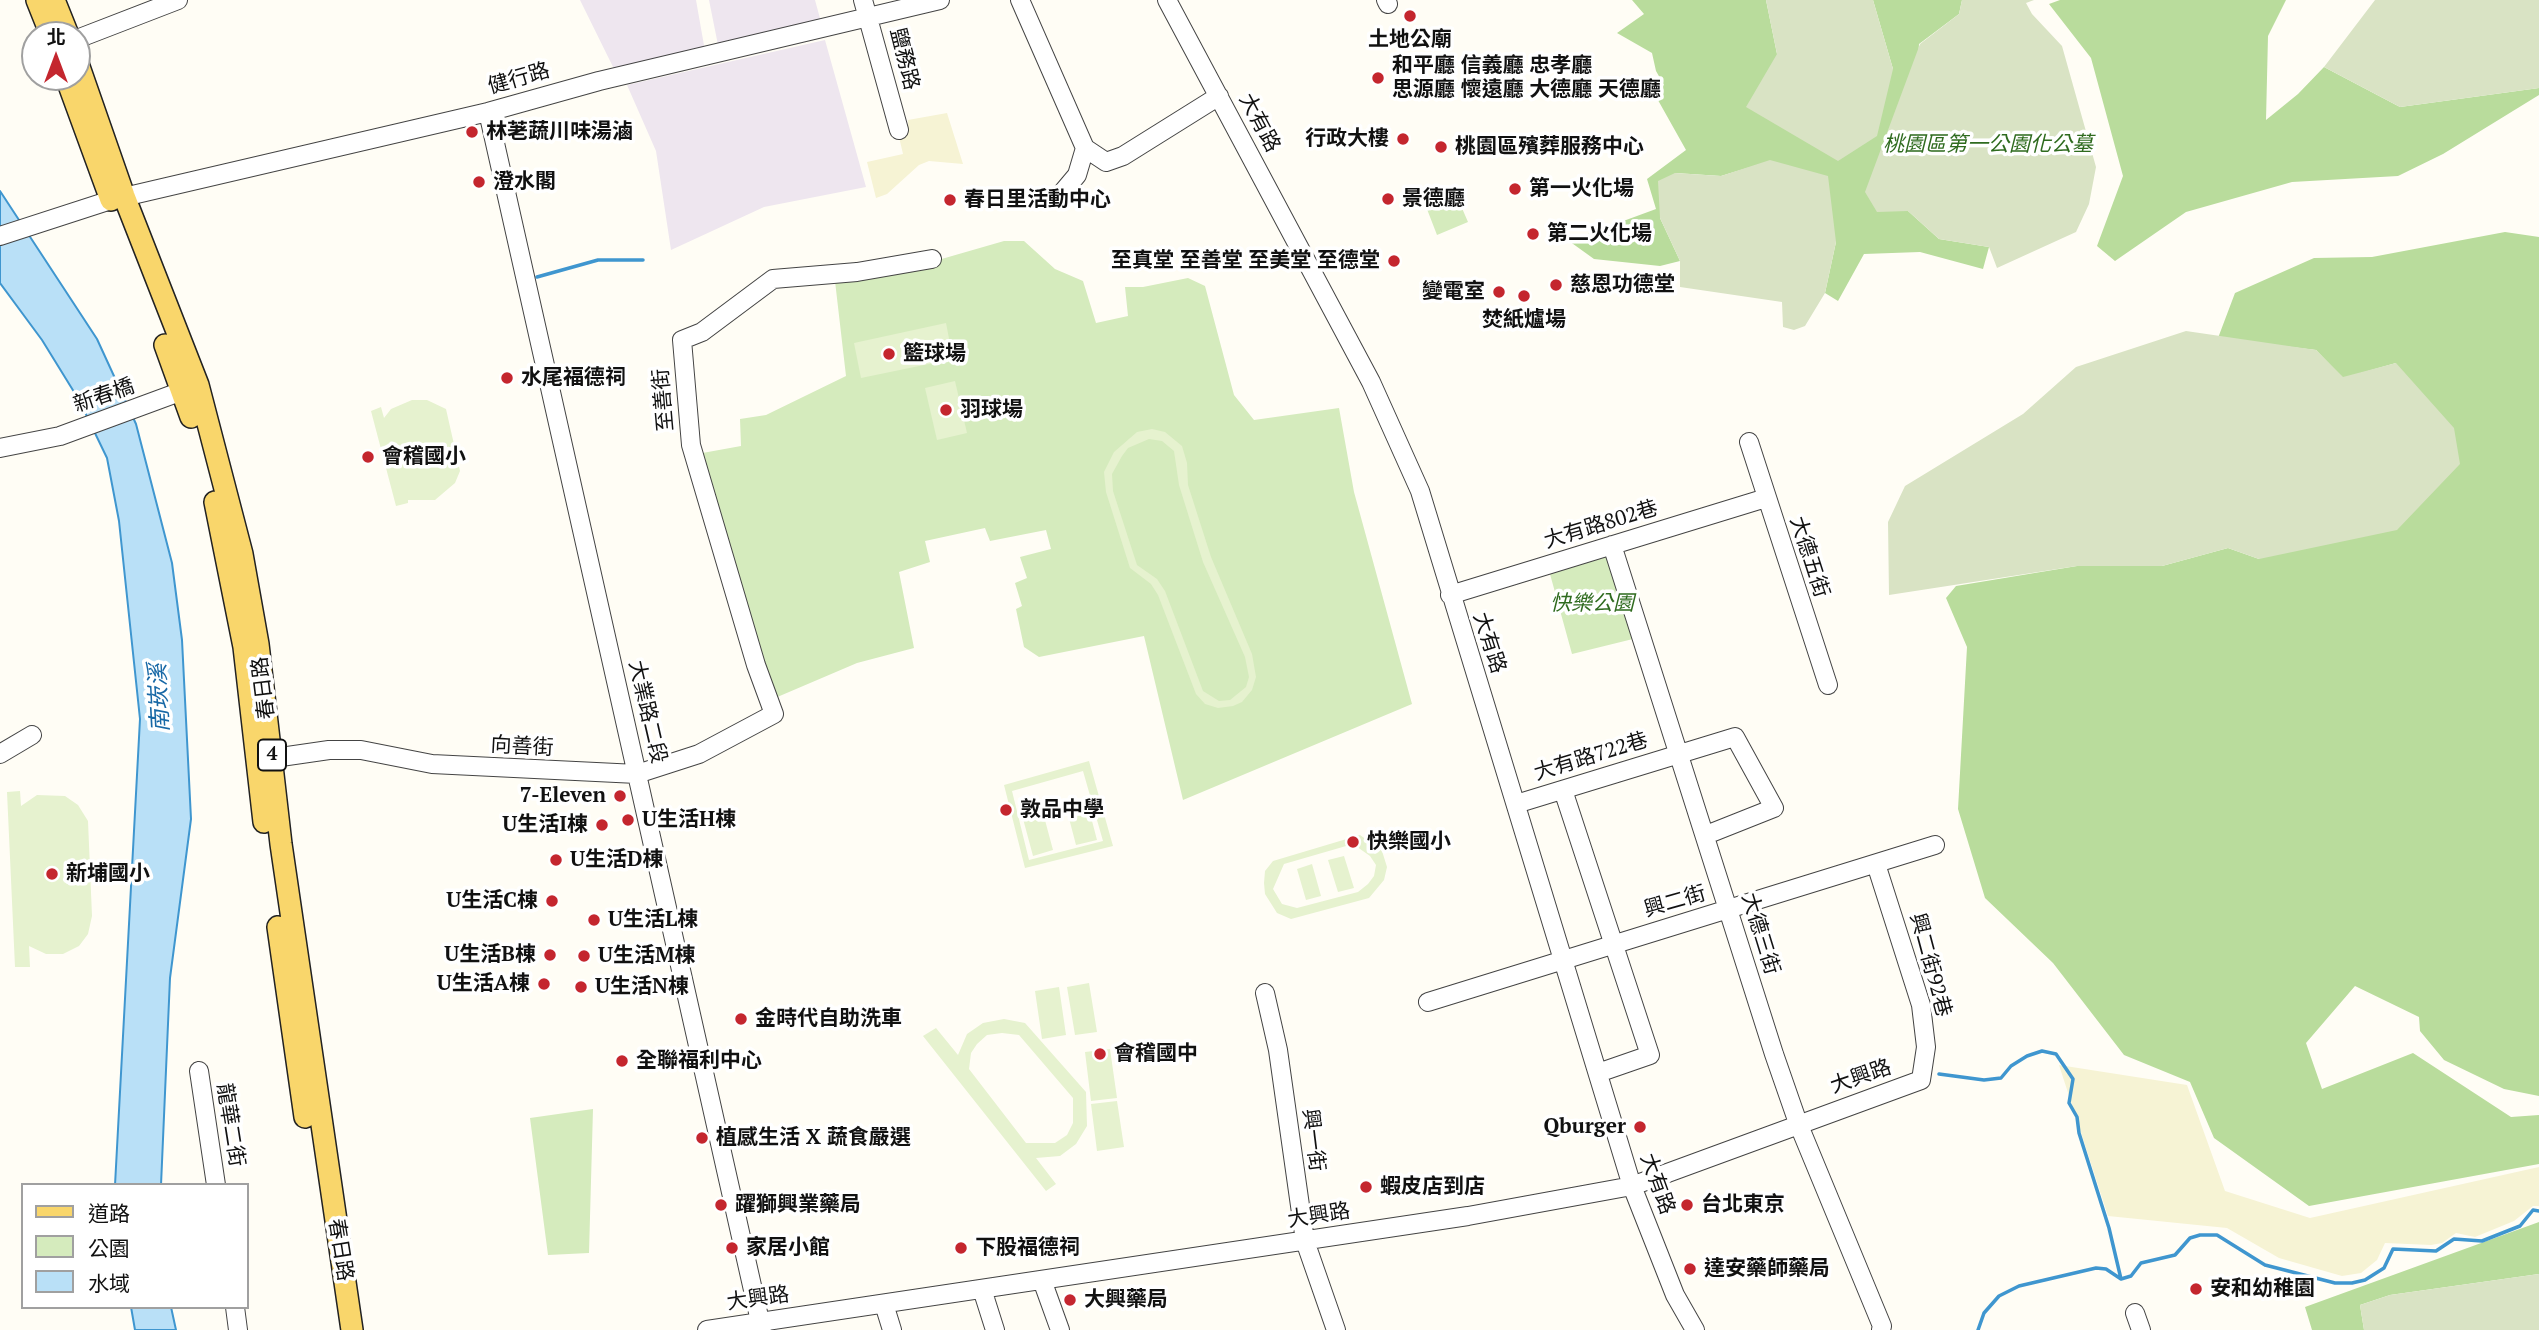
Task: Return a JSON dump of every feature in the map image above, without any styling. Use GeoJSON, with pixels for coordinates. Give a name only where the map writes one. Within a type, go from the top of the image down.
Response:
{"type":"FeatureCollection","features":[{"type":"Feature","properties":{"kind":"main road"},"geometry":{"type":"LineString","coordinates":[[37,0],[45,21]]}},
{"type":"Feature","properties":{"kind":"main road"},"geometry":{"type":"LineString","coordinates":[[54,0],[62,21]]}},
{"type":"Feature","properties":{"kind":"main road","name":"春日路"},"geometry":{"type":"LineString","coordinates":[[79,91],[109,201],[191,389],[244,647],[287,885],[352,1330]]}},
{"type":"Feature","properties":{"kind":"main road","name":"春日路"},"geometry":{"type":"LineString","coordinates":[[264,759],[296,1062],[338,1330]]}},
{"type":"Feature","properties":{"kind":"street"},"geometry":{"type":"LineString","coordinates":[[91,34],[178,0]]}},
{"type":"Feature","properties":{"kind":"street","name":"健行路"},"geometry":{"type":"LineString","coordinates":[[0,236],[109,201],[488,112],[866,8],[940,0]]}},
{"type":"Feature","properties":{"kind":"street"},"geometry":{"type":"LineString","coordinates":[[1020,0],[1085,148],[1106,162],[1123,156],[1219,96]]}},
{"type":"Feature","properties":{"kind":"street","name":"大有路"},"geometry":{"type":"LineString","coordinates":[[1167,0],[1371,382],[1420,491],[1632,1186],[1675,1294],[1695,1330]]}},
{"type":"Feature","properties":{"kind":"street","name":"鹽務路"},"geometry":{"type":"LineString","coordinates":[[866,8],[899,130]]}},
{"type":"Feature","properties":{"kind":"street","name":"大業路二段"},"geometry":{"type":"LineString","coordinates":[[488,112],[761,1326]]}},
{"type":"Feature","properties":{"kind":"street"},"geometry":{"type":"LineString","coordinates":[[1056,200],[1077,175],[1085,148]]}},
{"type":"Feature","properties":{"kind":"street","name":"至善街"},"geometry":{"type":"LineString","coordinates":[[775,714],[752,652],[691,445],[682,341],[702,332],[773,279],[858,272],[932,258]]}},
{"type":"Feature","properties":{"kind":"street","name":"新春橋"},"geometry":{"type":"LineString","coordinates":[[0,448],[69,433],[191,389]]}},
{"type":"Feature","properties":{"kind":"street","name":"大德五街"},"geometry":{"type":"LineString","coordinates":[[1749,442],[1828,685]]}},
{"type":"Feature","properties":{"kind":"street","name":"大有路802巷"},"geometry":{"type":"LineString","coordinates":[[1450,595],[1766,498]]}},
{"type":"Feature","properties":{"kind":"street","name":"大德三街"},"geometry":{"type":"LineString","coordinates":[[1612,545],[1798,1123],[1882,1326],[1881,1330]]}},
{"type":"Feature","properties":{"kind":"street","name":"向善街"},"geometry":{"type":"LineString","coordinates":[[264,759],[329,750],[361,750],[432,764],[637,774],[699,754],[775,714]]}},
{"type":"Feature","properties":{"kind":"street"},"geometry":{"type":"LineString","coordinates":[[0,754],[32,734]]}},
{"type":"Feature","properties":{"kind":"street","name":"大有路722巷"},"geometry":{"type":"LineString","coordinates":[[1516,804],[1735,737],[1774,808],[1706,835]]}},
{"type":"Feature","properties":{"kind":"street"},"geometry":{"type":"LineString","coordinates":[[1563,790],[1650,1055],[1598,1073]]}},
{"type":"Feature","properties":{"kind":"street","name":"興二街"},"geometry":{"type":"LineString","coordinates":[[1428,1002],[1935,845]]}},
{"type":"Feature","properties":{"kind":"street","name":"興二街92巷"},"geometry":{"type":"LineString","coordinates":[[1876,864],[1921,1005],[1926,1047],[1921,1080]]}},
{"type":"Feature","properties":{"kind":"street","name":"興一街"},"geometry":{"type":"LineString","coordinates":[[1265,993],[1279,1051],[1305,1241],[1336,1330]]}},
{"type":"Feature","properties":{"kind":"street","name":"龍華二街"},"geometry":{"type":"LineString","coordinates":[[199,1071],[216,1183]]}},
{"type":"Feature","properties":{"kind":"street","name":"大興路"},"geometry":{"type":"LineString","coordinates":[[707,1330],[761,1326],[884,1304],[1468,1216],[1632,1186],[1921,1080]]}},
{"type":"Feature","properties":{"kind":"street"},"geometry":{"type":"LineString","coordinates":[[1042,1280],[1060,1330]]}},
{"type":"Feature","properties":{"kind":"street"},"geometry":{"type":"LineString","coordinates":[[982,1289],[995,1330]]}},
{"type":"Feature","properties":{"kind":"street"},"geometry":{"type":"LineString","coordinates":[[884,1304],[892,1330]]}},
{"type":"Feature","properties":{"kind":"street"},"geometry":{"type":"LineString","coordinates":[[234,1309],[238,1330]]}},
{"type":"Feature","properties":{"kind":"shaded area"},"geometry":{"type":"Polygon","coordinates":[[[580,0],[696,0],[705,51],[616,73],[580,0]]]}},
{"type":"Feature","properties":{"kind":"shaded area"},"geometry":{"type":"Polygon","coordinates":[[[709,0],[815,0],[821,22],[718,45],[709,0]]]}},
{"type":"Feature","properties":{"kind":"shaded area"},"geometry":{"type":"Polygon","coordinates":[[[825,40],[866,187],[764,207],[671,250],[656,151],[627,85],[825,40]]]}},
{"type":"Feature","properties":{"kind":"shaded area"},"geometry":{"type":"Polygon","coordinates":[[[947,113],[963,164],[929,161],[919,165],[887,194],[876,198],[867,162],[903,154],[899,137],[908,133],[908,120],[947,113]]]}},
{"type":"Feature","properties":{"kind":"shaded area"},"geometry":{"type":"Polygon","coordinates":[[[2059,1065],[2187,1085],[2225,1191],[2310,1218],[2539,1167],[2539,1206],[2533,1206],[2514,1221],[2475,1237],[2456,1233],[2442,1243],[2431,1245],[2385,1243],[2377,1260],[2361,1273],[2342,1276],[2279,1258],[2227,1228],[2108,1216],[2059,1065]]]}},
{"type":"Feature","properties":{"kind":"green space"},"geometry":{"type":"Polygon","coordinates":[[[1632,0],[1766,0],[1777,54],[1893,69],[1873,0],[1962,0],[1959,14],[1919,44],[1908,211],[1939,239],[1989,247],[1983,269],[1920,252],[1864,254],[1838,301],[1825,293],[1836,242],[1770,161],[1721,176],[1675,173],[1660,218],[1680,261],[1660,266],[1594,259],[1569,241],[1656,209],[1647,179],[1686,150],[1654,93],[1664,85],[1656,71],[1652,53],[1617,33],[1644,14],[1632,0]]]}},
{"type":"Feature","properties":{"kind":"green space"},"geometry":{"type":"Polygon","coordinates":[[[1766,0],[1873,0],[1893,69],[1877,136],[1838,161],[1746,107],[1777,54],[1766,0]]]}},
{"type":"Feature","properties":{"kind":"green space","name":"桃園區第一公園化公墓"},"geometry":{"type":"Polygon","coordinates":[[[1962,0],[2034,0],[2026,3],[2032,14],[2062,46],[2096,167],[2089,204],[2076,232],[1997,268],[1989,247],[1939,239],[1908,211],[1877,212],[1865,192],[1920,44],[1959,14],[1962,0]]]}},
{"type":"Feature","properties":{"kind":"green space"},"geometry":{"type":"Polygon","coordinates":[[[2060,0],[2286,0],[2268,36],[2266,120],[2298,94],[2324,67],[2400,107],[2539,88],[2539,95],[2443,154],[2398,176],[2292,182],[2186,212],[2115,261],[2097,246],[2123,176],[2091,58],[2049,4],[2060,0]]]}},
{"type":"Feature","properties":{"kind":"green space"},"geometry":{"type":"Polygon","coordinates":[[[2375,0],[2539,0],[2539,88],[2400,107],[2324,67],[2375,0]]]}},
{"type":"Feature","properties":{"kind":"green space"},"geometry":{"type":"Polygon","coordinates":[[[1770,160],[1828,176],[1836,242],[1825,293],[1805,326],[1794,330],[1783,327],[1782,302],[1680,287],[1680,261],[1660,218],[1658,181],[1675,173],[1721,176],[1770,160]]]}},
{"type":"Feature","properties":{"kind":"green space"},"geometry":{"type":"Polygon","coordinates":[[[1455,192],[1468,222],[1437,235],[1425,204],[1455,192]]]}},
{"type":"Feature","properties":{"kind":"green space"},"geometry":{"type":"Polygon","coordinates":[[[2505,232],[2539,237],[2539,1096],[2504,1089],[2444,1060],[2420,1031],[2419,1017],[2355,986],[2306,1043],[2322,1089],[2413,1053],[2511,1117],[2539,1115],[2539,1164],[2309,1206],[2214,1138],[2190,1082],[2124,1055],[2053,963],[1985,898],[1958,809],[1967,647],[1946,598],[1956,586],[2077,566],[2162,566],[2228,548],[2259,559],[2396,363],[2343,378],[2316,350],[2218,338],[2235,293],[2314,258],[2372,257],[2505,232]]]}},
{"type":"Feature","properties":{"kind":"green space"},"geometry":{"type":"Polygon","coordinates":[[[1004,241],[1024,241],[1055,269],[1083,281],[1096,323],[1128,316],[1125,287],[1143,287],[1188,278],[1205,286],[1234,395],[1254,420],[1339,408],[1354,492],[1412,704],[1183,800],[1144,636],[1039,657],[1024,647],[1016,609],[1022,606],[1015,583],[1027,578],[1020,557],[1051,549],[1046,530],[990,541],[985,528],[925,541],[930,562],[899,572],[914,648],[857,663],[775,698],[697,454],[741,446],[740,419],[766,415],[846,376],[835,281],[900,271],[1004,241]]]}},
{"type":"Feature","properties":{"kind":"green space","name":"籃球場"},"geometry":{"type":"Polygon","coordinates":[[[946,323],[953,359],[861,378],[854,343],[946,323]]]}},
{"type":"Feature","properties":{"kind":"green space"},"geometry":{"type":"Polygon","coordinates":[[[2186,331],[2316,350],[2343,377],[2396,363],[2454,428],[2460,464],[2397,530],[2259,559],[2228,548],[2162,566],[2077,566],[1889,595],[1888,522],[1905,486],[2023,414],[2076,367],[2186,331]]]}},
{"type":"Feature","properties":{"kind":"green space","name":"羽球場"},"geometry":{"type":"Polygon","coordinates":[[[955,381],[967,433],[937,440],[925,388],[955,381]]]}},
{"type":"Feature","properties":{"kind":"green space"},"geometry":{"type":"Polygon","coordinates":[[[412,400],[427,400],[446,409],[460,471],[455,483],[435,500],[408,500],[408,503],[396,506],[371,411],[381,407],[384,418],[391,409],[412,400]]]}},
{"type":"Feature","properties":{"kind":"green space"},"geometry":{"type":"Polygon","coordinates":[[[1152,429],[1165,432],[1182,446],[1187,463],[1188,485],[1211,557],[1252,654],[1256,677],[1252,690],[1242,702],[1233,706],[1218,708],[1205,704],[1196,694],[1158,595],[1151,584],[1130,568],[1106,492],[1104,472],[1114,452],[1137,432],[1152,429]],[[1149,439],[1128,448],[1112,474],[1113,491],[1137,565],[1157,579],[1165,591],[1203,691],[1219,701],[1230,700],[1246,687],[1249,677],[1245,657],[1203,562],[1179,485],[1174,451],[1162,441],[1149,439]]]}},
{"type":"Feature","properties":{"kind":"green space","name":"快樂公園"},"geometry":{"type":"Polygon","coordinates":[[[1610,556],[1637,638],[1572,654],[1550,574],[1610,556]]]}},
{"type":"Feature","properties":{"kind":"green space"},"geometry":{"type":"Polygon","coordinates":[[[1089,761],[1113,846],[1025,868],[1004,785],[1089,761]],[[1083,771],[1012,791],[1029,860],[1103,841],[1083,771]]]}},
{"type":"Feature","properties":{"kind":"green space"},"geometry":{"type":"Polygon","coordinates":[[[20,791],[21,806],[37,795],[65,796],[78,805],[88,821],[92,916],[88,934],[79,946],[63,954],[46,954],[29,946],[30,967],[15,967],[7,792],[20,791]]]}},
{"type":"Feature","properties":{"kind":"green space"},"geometry":{"type":"Polygon","coordinates":[[[1086,798],[1097,840],[1076,845],[1065,803],[1086,798]]]}},
{"type":"Feature","properties":{"kind":"green space"},"geometry":{"type":"Polygon","coordinates":[[[1042,809],[1053,850],[1033,856],[1022,815],[1042,809]]]}},
{"type":"Feature","properties":{"kind":"green space"},"geometry":{"type":"Polygon","coordinates":[[[1360,835],[1382,851],[1387,867],[1384,880],[1369,898],[1291,919],[1277,913],[1265,894],[1265,871],[1273,861],[1360,835]],[[1353,844],[1284,864],[1273,889],[1282,904],[1297,908],[1358,892],[1374,876],[1376,865],[1370,856],[1353,844]]]}},
{"type":"Feature","properties":{"kind":"green space"},"geometry":{"type":"Polygon","coordinates":[[[1344,856],[1354,888],[1338,892],[1328,860],[1344,856]]]}},
{"type":"Feature","properties":{"kind":"green space"},"geometry":{"type":"Polygon","coordinates":[[[1312,864],[1321,896],[1306,900],[1297,869],[1312,864]]]}},
{"type":"Feature","properties":{"kind":"green space"},"geometry":{"type":"Polygon","coordinates":[[[1089,983],[1097,1032],[1075,1035],[1067,987],[1089,983]]]}},
{"type":"Feature","properties":{"kind":"green space"},"geometry":{"type":"Polygon","coordinates":[[[1059,987],[1066,1035],[1042,1039],[1035,991],[1059,987]]]}},
{"type":"Feature","properties":{"kind":"green space"},"geometry":{"type":"Polygon","coordinates":[[[1004,1019],[1025,1023],[1086,1092],[1087,1126],[1076,1144],[1060,1156],[1036,1158],[1056,1184],[1046,1191],[923,1036],[936,1028],[958,1055],[967,1034],[983,1023],[1004,1019]],[[987,1035],[971,1053],[969,1069],[1026,1143],[1055,1143],[1067,1135],[1073,1123],[1073,1098],[1019,1035],[987,1035]]]}},
{"type":"Feature","properties":{"kind":"green space"},"geometry":{"type":"Polygon","coordinates":[[[1110,1049],[1117,1098],[1091,1101],[1085,1052],[1110,1049]]]}},
{"type":"Feature","properties":{"kind":"green space"},"geometry":{"type":"Polygon","coordinates":[[[1117,1101],[1124,1147],[1097,1151],[1091,1104],[1117,1101]]]}},
{"type":"Feature","properties":{"kind":"green space"},"geometry":{"type":"Polygon","coordinates":[[[593,1109],[589,1253],[548,1255],[530,1118],[593,1109]]]}},
{"type":"Feature","properties":{"kind":"green space"},"geometry":{"type":"Polygon","coordinates":[[[2539,1222],[2539,1274],[2390,1295],[2360,1305],[2364,1330],[2312,1330],[2305,1307],[2539,1222]]]}},
{"type":"Feature","properties":{"kind":"green space"},"geometry":{"type":"Polygon","coordinates":[[[2539,1274],[2539,1330],[2364,1330],[2360,1305],[2390,1295],[2539,1274]]]}},
{"type":"Feature","properties":{"kind":"water","name":"南崁溪"},"geometry":{"type":"Polygon","coordinates":[[[0,191],[97,339],[136,424],[172,563],[182,640],[191,819],[170,978],[161,1183],[115,1183],[140,719],[119,521],[107,458],[79,400],[42,340],[0,283],[0,191]]]}},
{"type":"Feature","properties":{"kind":"water"},"geometry":{"type":"Polygon","coordinates":[[[131,1309],[171,1309],[176,1330],[135,1330],[131,1309]]]}},
{"type":"Feature","properties":{"kind":"waterway"},"geometry":{"type":"LineString","coordinates":[[537,277],[598,260],[643,260]]}},
{"type":"Feature","properties":{"kind":"waterway"},"geometry":{"type":"LineString","coordinates":[[1939,1074],[1984,1080],[2001,1078],[2011,1066],[2027,1056],[2042,1051],[2056,1054],[2073,1079],[2069,1103],[2077,1117],[2079,1133],[2109,1228],[2121,1279]]}},
{"type":"Feature","properties":{"kind":"waterway"},"geometry":{"type":"LineString","coordinates":[[1978,1330],[1984,1313],[1999,1296],[2019,1286],[2096,1268],[2106,1269],[2121,1279],[2131,1276],[2141,1263],[2175,1255],[2190,1238],[2200,1235],[2217,1235],[2265,1265],[2335,1283],[2352,1283],[2365,1280],[2384,1268],[2393,1249],[2436,1251],[2454,1239],[2482,1241],[2520,1226],[2533,1210],[2539,1211]]}},
{"type":"Feature","properties":{"kind":"place","name":"土地公廟"},"geometry":{"type":"Point","coordinates":[1410,16]}},
{"type":"Feature","properties":{"kind":"place","name":"和平廳 信義廳 忠孝廳 思源廳 懷遠廳 大德廳 天德廳"},"geometry":{"type":"Point","coordinates":[1378,78]}},
{"type":"Feature","properties":{"kind":"place","name":"林荖蔬川味湯滷"},"geometry":{"type":"Point","coordinates":[472,132]}},
{"type":"Feature","properties":{"kind":"place","name":"行政大樓"},"geometry":{"type":"Point","coordinates":[1403,139]}},
{"type":"Feature","properties":{"kind":"place","name":"桃園區殯葬服務中心"},"geometry":{"type":"Point","coordinates":[1441,147]}},
{"type":"Feature","properties":{"kind":"place","name":"澄水閣"},"geometry":{"type":"Point","coordinates":[479,182]}},
{"type":"Feature","properties":{"kind":"place","name":"第一火化場"},"geometry":{"type":"Point","coordinates":[1515,189]}},
{"type":"Feature","properties":{"kind":"place","name":"景德廳"},"geometry":{"type":"Point","coordinates":[1388,199]}},
{"type":"Feature","properties":{"kind":"place","name":"春日里活動中心"},"geometry":{"type":"Point","coordinates":[950,200]}},
{"type":"Feature","properties":{"kind":"place","name":"第二火化場"},"geometry":{"type":"Point","coordinates":[1533,234]}},
{"type":"Feature","properties":{"kind":"place","name":"至真堂 至善堂 至美堂 至德堂"},"geometry":{"type":"Point","coordinates":[1394,261]}},
{"type":"Feature","properties":{"kind":"place","name":"慈恩功德堂"},"geometry":{"type":"Point","coordinates":[1556,285]}},
{"type":"Feature","properties":{"kind":"place","name":"變電室"},"geometry":{"type":"Point","coordinates":[1499,292]}},
{"type":"Feature","properties":{"kind":"place","name":"焚紙爐場"},"geometry":{"type":"Point","coordinates":[1524,296]}},
{"type":"Feature","properties":{"kind":"place","name":"籃球場"},"geometry":{"type":"Point","coordinates":[889,354]}},
{"type":"Feature","properties":{"kind":"place","name":"水尾福德祠"},"geometry":{"type":"Point","coordinates":[507,378]}},
{"type":"Feature","properties":{"kind":"place","name":"羽球場"},"geometry":{"type":"Point","coordinates":[946,410]}},
{"type":"Feature","properties":{"kind":"place","name":"會稽國小"},"geometry":{"type":"Point","coordinates":[368,457]}},
{"type":"Feature","properties":{"kind":"place","name":"7-Eleven"},"geometry":{"type":"Point","coordinates":[620,796]}},
{"type":"Feature","properties":{"kind":"place","name":"敦品中學"},"geometry":{"type":"Point","coordinates":[1006,810]}},
{"type":"Feature","properties":{"kind":"place","name":"U生活H棟"},"geometry":{"type":"Point","coordinates":[628,820]}},
{"type":"Feature","properties":{"kind":"place","name":"U生活I棟"},"geometry":{"type":"Point","coordinates":[602,825]}},
{"type":"Feature","properties":{"kind":"place","name":"快樂國小"},"geometry":{"type":"Point","coordinates":[1353,842]}},
{"type":"Feature","properties":{"kind":"place","name":"U生活D棟"},"geometry":{"type":"Point","coordinates":[556,860]}},
{"type":"Feature","properties":{"kind":"place","name":"新埔國小"},"geometry":{"type":"Point","coordinates":[52,874]}},
{"type":"Feature","properties":{"kind":"place","name":"U生活C棟"},"geometry":{"type":"Point","coordinates":[552,901]}},
{"type":"Feature","properties":{"kind":"place","name":"U生活L棟"},"geometry":{"type":"Point","coordinates":[594,920]}},
{"type":"Feature","properties":{"kind":"place","name":"U生活B棟"},"geometry":{"type":"Point","coordinates":[550,955]}},
{"type":"Feature","properties":{"kind":"place","name":"U生活M棟"},"geometry":{"type":"Point","coordinates":[584,956]}},
{"type":"Feature","properties":{"kind":"place","name":"U生活A棟"},"geometry":{"type":"Point","coordinates":[544,984]}},
{"type":"Feature","properties":{"kind":"place","name":"U生活N棟"},"geometry":{"type":"Point","coordinates":[581,987]}},
{"type":"Feature","properties":{"kind":"place","name":"金時代自助洗車"},"geometry":{"type":"Point","coordinates":[741,1019]}},
{"type":"Feature","properties":{"kind":"place","name":"會稽國中"},"geometry":{"type":"Point","coordinates":[1100,1054]}},
{"type":"Feature","properties":{"kind":"place","name":"全聯福利中心"},"geometry":{"type":"Point","coordinates":[622,1061]}},
{"type":"Feature","properties":{"kind":"place","name":"Qburger"},"geometry":{"type":"Point","coordinates":[1640,1127]}},
{"type":"Feature","properties":{"kind":"place","name":"植感生活 X 蔬食嚴選"},"geometry":{"type":"Point","coordinates":[702,1138]}},
{"type":"Feature","properties":{"kind":"place","name":"蝦皮店到店"},"geometry":{"type":"Point","coordinates":[1366,1187]}},
{"type":"Feature","properties":{"kind":"place","name":"躍獅興業藥局"},"geometry":{"type":"Point","coordinates":[721,1205]}},
{"type":"Feature","properties":{"kind":"place","name":"台北東京"},"geometry":{"type":"Point","coordinates":[1687,1205]}},
{"type":"Feature","properties":{"kind":"place","name":"家居小館"},"geometry":{"type":"Point","coordinates":[732,1248]}},
{"type":"Feature","properties":{"kind":"place","name":"下股福德祠"},"geometry":{"type":"Point","coordinates":[961,1248]}},
{"type":"Feature","properties":{"kind":"place","name":"達安藥師藥局"},"geometry":{"type":"Point","coordinates":[1690,1269]}},
{"type":"Feature","properties":{"kind":"place","name":"安和幼稚園"},"geometry":{"type":"Point","coordinates":[2196,1289]}},
{"type":"Feature","properties":{"kind":"place","name":"大興藥局"},"geometry":{"type":"Point","coordinates":[1070,1300]}}]}
